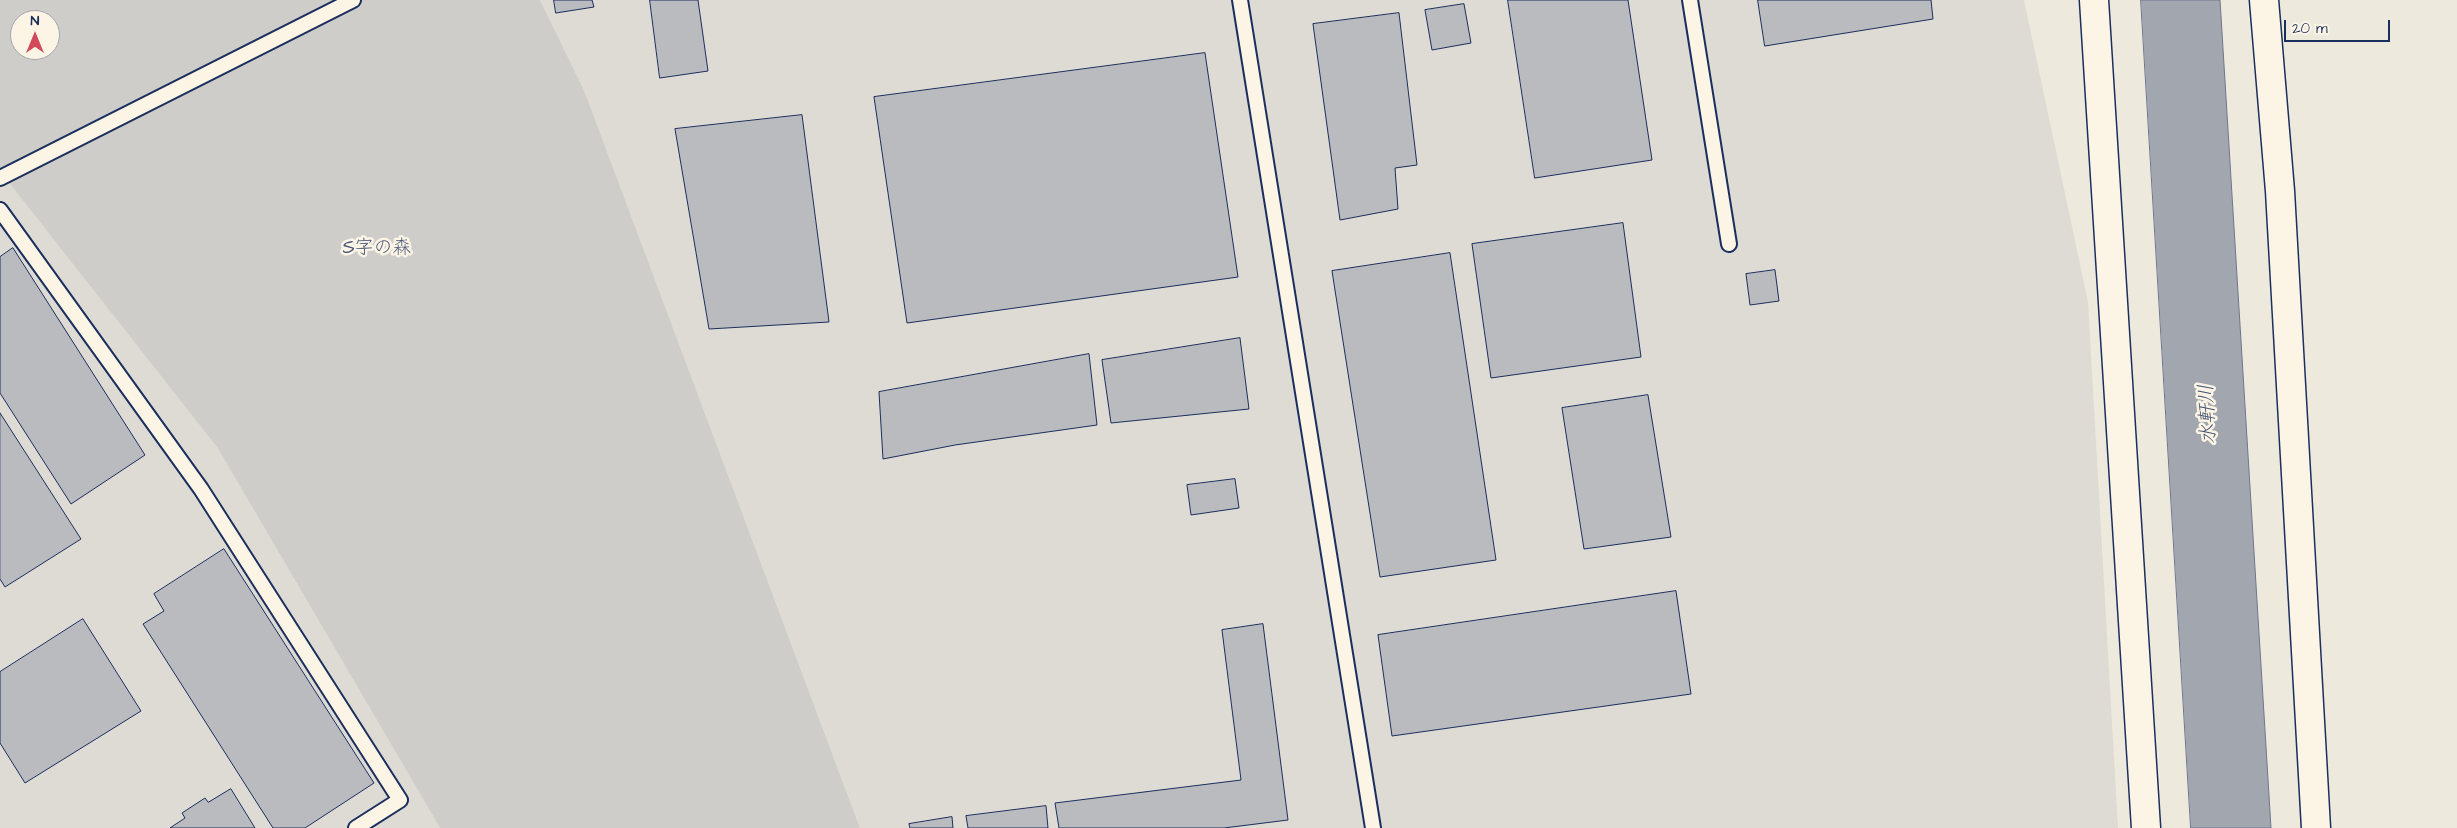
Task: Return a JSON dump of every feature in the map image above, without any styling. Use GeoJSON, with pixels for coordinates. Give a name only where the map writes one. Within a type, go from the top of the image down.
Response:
{"type":"FeatureCollection","features":[{"type":"Feature","properties":{"kind":"street"},"geometry":{"type":"LineString","coordinates":[[2094,0],[2146,828]]}},
{"type":"Feature","properties":{"kind":"street"},"geometry":{"type":"LineString","coordinates":[[2264,0],[2280,190],[2316,828]]}},
{"type":"Feature","properties":{"kind":"lane"},"geometry":{"type":"LineString","coordinates":[[0,178],[353,0]]}},
{"type":"Feature","properties":{"kind":"lane"},"geometry":{"type":"LineString","coordinates":[[1240,0],[1373,828]]}},
{"type":"Feature","properties":{"kind":"lane"},"geometry":{"type":"LineString","coordinates":[[1690,0],[1729,244]]}},
{"type":"Feature","properties":{"kind":"lane"},"geometry":{"type":"LineString","coordinates":[[0,210],[202,489],[400,800],[356,828]]}},
{"type":"Feature","properties":{"kind":"shaded area"},"geometry":{"type":"Polygon","coordinates":[[[540,0],[2024,0],[2088,302],[2118,828],[860,828],[584,90],[540,0]]]}},
{"type":"Feature","properties":{"kind":"shaded area"},"geometry":{"type":"Polygon","coordinates":[[[0,132],[217,447],[440,828],[0,828],[0,132]]]}},
{"type":"Feature","properties":{"kind":"green space","name":"S字の森"},"geometry":{"type":"Polygon","coordinates":[[[0,0],[540,0],[584,90],[860,828],[440,828],[217,447],[0,171],[0,0]]]}},
{"type":"Feature","properties":{"kind":"water","name":"水軒川"},"geometry":{"type":"Polygon","coordinates":[[[2141,0],[2220,0],[2271,828],[2191,828],[2141,0]]]}},
{"type":"Feature","properties":{"kind":"building"},"geometry":{"type":"Polygon","coordinates":[[[554,0],[592,0],[594,7],[556,13],[554,0]]]}},
{"type":"Feature","properties":{"kind":"building"},"geometry":{"type":"Polygon","coordinates":[[[650,0],[698,0],[708,71],[660,78],[650,0]]]}},
{"type":"Feature","properties":{"kind":"building"},"geometry":{"type":"Polygon","coordinates":[[[1508,0],[1628,0],[1652,160],[1535,178],[1508,0]]]}},
{"type":"Feature","properties":{"kind":"building"},"geometry":{"type":"Polygon","coordinates":[[[1758,0],[1931,0],[1933,19],[1765,46],[1758,0]]]}},
{"type":"Feature","properties":{"kind":"building"},"geometry":{"type":"Polygon","coordinates":[[[1464,4],[1471,43],[1432,50],[1425,10],[1464,4]]]}},
{"type":"Feature","properties":{"kind":"building"},"geometry":{"type":"Polygon","coordinates":[[[1399,13],[1417,165],[1395,168],[1398,209],[1340,220],[1313,24],[1399,13]]]}},
{"type":"Feature","properties":{"kind":"building"},"geometry":{"type":"Polygon","coordinates":[[[1205,53],[1238,277],[907,323],[874,97],[1205,53]]]}},
{"type":"Feature","properties":{"kind":"building"},"geometry":{"type":"Polygon","coordinates":[[[802,115],[829,322],[709,329],[675,129],[802,115]]]}},
{"type":"Feature","properties":{"kind":"building"},"geometry":{"type":"Polygon","coordinates":[[[1623,223],[1641,357],[1491,378],[1472,244],[1623,223]]]}},
{"type":"Feature","properties":{"kind":"building"},"geometry":{"type":"Polygon","coordinates":[[[13,248],[145,455],[71,504],[0,393],[0,257],[13,248]]]}},
{"type":"Feature","properties":{"kind":"building"},"geometry":{"type":"Polygon","coordinates":[[[1450,253],[1496,560],[1380,577],[1332,271],[1450,253]]]}},
{"type":"Feature","properties":{"kind":"building"},"geometry":{"type":"Polygon","coordinates":[[[1775,270],[1779,301],[1750,305],[1746,274],[1775,270]]]}},
{"type":"Feature","properties":{"kind":"building"},"geometry":{"type":"Polygon","coordinates":[[[1240,338],[1249,409],[1111,423],[1102,360],[1240,338]]]}},
{"type":"Feature","properties":{"kind":"building"},"geometry":{"type":"Polygon","coordinates":[[[1089,354],[1097,425],[955,445],[883,459],[879,392],[1089,354]]]}},
{"type":"Feature","properties":{"kind":"building"},"geometry":{"type":"Polygon","coordinates":[[[1648,395],[1671,537],[1584,549],[1562,408],[1648,395]]]}},
{"type":"Feature","properties":{"kind":"building"},"geometry":{"type":"Polygon","coordinates":[[[0,413],[81,539],[5,587],[0,579],[0,413]]]}},
{"type":"Feature","properties":{"kind":"building"},"geometry":{"type":"Polygon","coordinates":[[[1235,479],[1239,508],[1191,515],[1187,485],[1235,479]]]}},
{"type":"Feature","properties":{"kind":"building"},"geometry":{"type":"Polygon","coordinates":[[[224,549],[374,783],[305,828],[273,828],[143,624],[164,611],[154,594],[224,549]]]}},
{"type":"Feature","properties":{"kind":"building"},"geometry":{"type":"Polygon","coordinates":[[[1676,591],[1691,694],[1392,736],[1378,635],[1676,591]]]}},
{"type":"Feature","properties":{"kind":"building"},"geometry":{"type":"Polygon","coordinates":[[[83,619],[141,711],[25,783],[0,743],[0,672],[83,619]]]}},
{"type":"Feature","properties":{"kind":"building"},"geometry":{"type":"Polygon","coordinates":[[[1263,624],[1288,820],[1224,828],[1059,828],[1055,803],[1241,780],[1222,630],[1263,624]]]}},
{"type":"Feature","properties":{"kind":"building"},"geometry":{"type":"Polygon","coordinates":[[[231,789],[255,828],[170,828],[185,818],[182,813],[205,798],[208,802],[231,789]]]}},
{"type":"Feature","properties":{"kind":"building"},"geometry":{"type":"Polygon","coordinates":[[[1046,806],[1048,828],[968,828],[966,816],[1046,806]]]}},
{"type":"Feature","properties":{"kind":"building"},"geometry":{"type":"Polygon","coordinates":[[[952,817],[953,828],[910,828],[909,824],[952,817]]]}}]}
